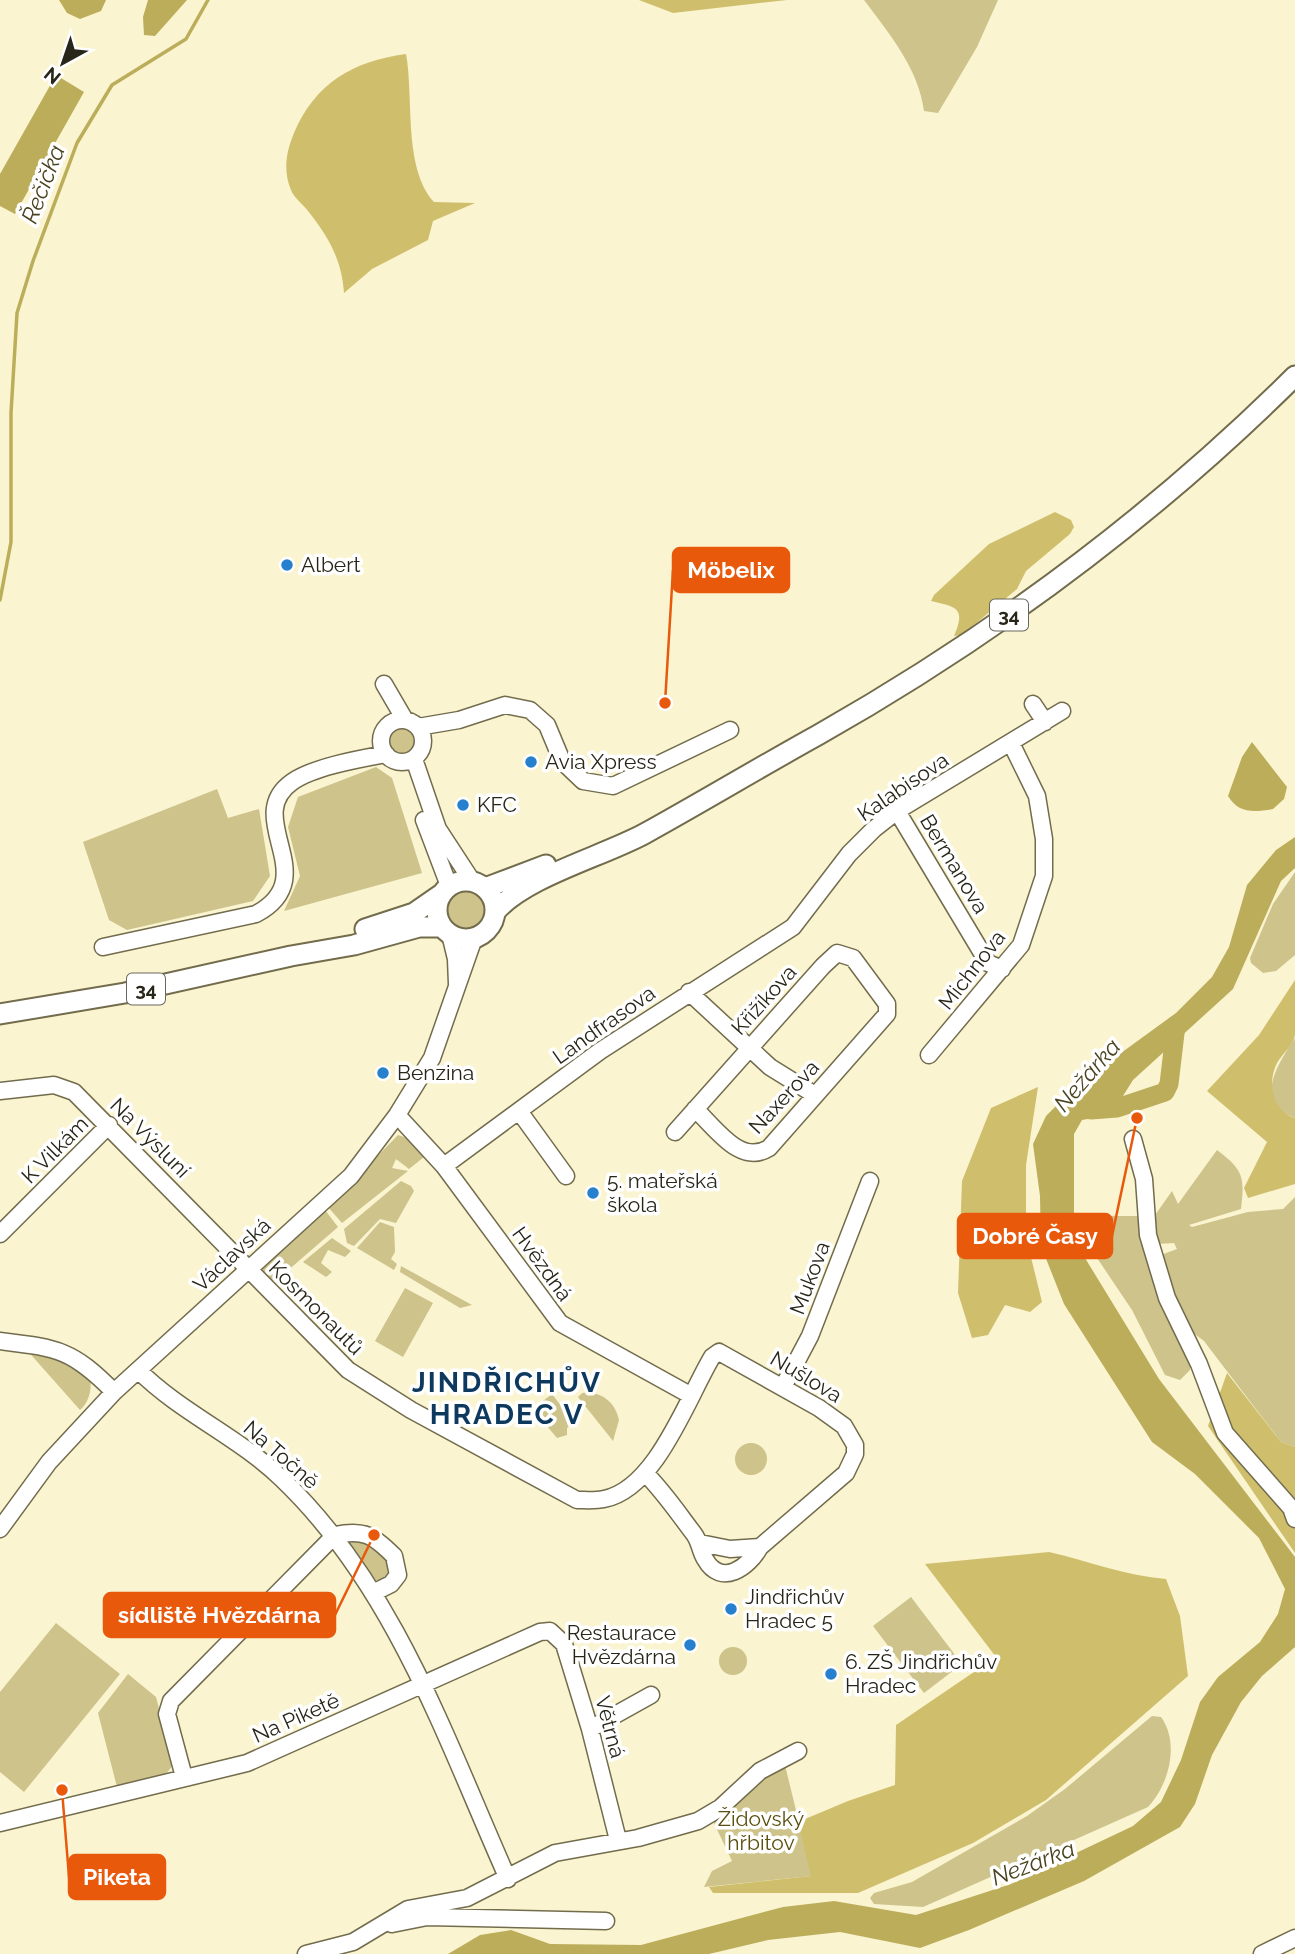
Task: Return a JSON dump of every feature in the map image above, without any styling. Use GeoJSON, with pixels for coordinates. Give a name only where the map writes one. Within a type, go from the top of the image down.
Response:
{"type":"FeatureCollection","features":[{"type":"Feature","properties":{"kind":"main road","name":"34"},"geometry":{"type":"LineString","coordinates":[[495,912],[524,889],[644,833],[821,733],[990,630],[1147,509],[1295,376]]}},
{"type":"Feature","properties":{"kind":"main road","name":"34"},"geometry":{"type":"LineString","coordinates":[[479,884],[690,805]]}},
{"type":"Feature","properties":{"kind":"main road"},"geometry":{"type":"LineString","coordinates":[[460,881],[479,884],[493,900],[495,912],[489,928],[474,938],[459,938],[446,931],[436,913],[444,890],[460,881]]}},
{"type":"Feature","properties":{"kind":"main road","name":"34"},"geometry":{"type":"LineString","coordinates":[[291,956],[414,914],[444,890]]}},
{"type":"Feature","properties":{"kind":"main road","name":"34"},"geometry":{"type":"LineString","coordinates":[[0,1014],[125,993],[291,956],[354,945],[419,927],[446,931]]}},
{"type":"Feature","properties":{"kind":"street"},"geometry":{"type":"LineString","coordinates":[[386,754],[384,684],[412,723],[423,744]]}},
{"type":"Feature","properties":{"kind":"street"},"geometry":{"type":"LineString","coordinates":[[1033,704],[1045,722]]}},
{"type":"Feature","properties":{"kind":"street"},"geometry":{"type":"LineString","coordinates":[[341,762],[385,729],[412,723],[459,720],[505,705],[530,710],[547,726],[562,761],[583,781],[612,786],[730,730]]}},
{"type":"Feature","properties":{"kind":"street","name":"Kalabisova"},"geometry":{"type":"LineString","coordinates":[[793,927],[849,854],[874,829],[897,811],[1062,711]]}},
{"type":"Feature","properties":{"kind":"street"},"geometry":{"type":"LineString","coordinates":[[408,761],[423,744],[459,720]]}},
{"type":"Feature","properties":{"kind":"street","name":"Michnova"},"geometry":{"type":"LineString","coordinates":[[929,1055],[1021,946],[1044,876],[1044,839],[1037,796],[1011,743]]}},
{"type":"Feature","properties":{"kind":"street"},"geometry":{"type":"LineString","coordinates":[[103,947],[256,914],[272,905],[283,890],[287,867],[274,812],[280,796],[292,782],[341,762],[386,754],[408,761],[438,829],[479,884]]}},
{"type":"Feature","properties":{"kind":"street"},"geometry":{"type":"LineString","coordinates":[[408,761],[444,890]]}},
{"type":"Feature","properties":{"kind":"street","name":"Bermanova"},"geometry":{"type":"LineString","coordinates":[[897,811],[988,962],[1002,969]]}},
{"type":"Feature","properties":{"kind":"street","name":"Landfrasova"},"geometry":{"type":"LineString","coordinates":[[444,1166],[689,992],[793,927]]}},
{"type":"Feature","properties":{"kind":"street","name":"Václavská"},"geometry":{"type":"LineString","coordinates":[[446,931],[456,958],[457,990]]}},
{"type":"Feature","properties":{"kind":"street","name":"Václavská"},"geometry":{"type":"LineString","coordinates":[[0,1529],[49,1462],[114,1392],[351,1175],[397,1115],[432,1058],[474,938]]}},
{"type":"Feature","properties":{"kind":"street","name":"Křižíkova"},"geometry":{"type":"LineString","coordinates":[[675,1132],[837,953],[853,958],[887,1004]]}},
{"type":"Feature","properties":{"kind":"street"},"geometry":{"type":"LineString","coordinates":[[689,992],[770,1067],[815,1095]]}},
{"type":"Feature","properties":{"kind":"street","name":"Naxerova"},"geometry":{"type":"LineString","coordinates":[[695,1109],[744,1154],[758,1155],[769,1148],[884,1019],[887,1004]]}},
{"type":"Feature","properties":{"kind":"street","name":"Na Výsluní"},"geometry":{"type":"LineString","coordinates":[[0,1091],[49,1085],[68,1087],[109,1125],[247,1269]]}},
{"type":"Feature","properties":{"kind":"street"},"geometry":{"type":"LineString","coordinates":[[519,1111],[566,1176]]}},
{"type":"Feature","properties":{"kind":"street","name":"Hvězdná"},"geometry":{"type":"LineString","coordinates":[[397,1115],[444,1166],[560,1323],[690,1395]]}},
{"type":"Feature","properties":{"kind":"street","name":"K Vilkám"},"geometry":{"type":"LineString","coordinates":[[0,1234],[109,1125]]}},
{"type":"Feature","properties":{"kind":"street"},"geometry":{"type":"LineString","coordinates":[[1133,1139],[1144,1179],[1148,1235],[1167,1298],[1199,1364],[1224,1433],[1291,1508],[1295,1519]]}},
{"type":"Feature","properties":{"kind":"street","name":"Mukova"},"geometry":{"type":"LineString","coordinates":[[783,1387],[810,1336],[870,1181]]}},
{"type":"Feature","properties":{"kind":"street","name":"Kosmonautů"},"geometry":{"type":"LineString","coordinates":[[247,1269],[348,1370],[411,1409],[577,1500],[603,1500],[632,1486],[646,1473],[690,1395]]}},
{"type":"Feature","properties":{"kind":"street"},"geometry":{"type":"LineString","coordinates":[[3,1344],[47,1347],[71,1354],[91,1368],[114,1392]]}},
{"type":"Feature","properties":{"kind":"street","name":"Nušlova"},"geometry":{"type":"LineString","coordinates":[[690,1395],[712,1357],[719,1352],[783,1387],[844,1426],[851,1434],[855,1454],[846,1473],[760,1547],[745,1568],[729,1572],[710,1566],[700,1542]]}},
{"type":"Feature","properties":{"kind":"street","name":"Na Točně"},"geometry":{"type":"LineString","coordinates":[[138,1370],[154,1387],[237,1442],[281,1478],[335,1535],[375,1592]]}},
{"type":"Feature","properties":{"kind":"street"},"geometry":{"type":"LineString","coordinates":[[646,1473],[700,1542],[730,1549],[760,1547]]}},
{"type":"Feature","properties":{"kind":"street"},"geometry":{"type":"LineString","coordinates":[[184,1777],[167,1714],[171,1701],[335,1535],[356,1531],[368,1534],[394,1556],[397,1575],[391,1584],[375,1592],[421,1685],[508,1880]]}},
{"type":"Feature","properties":{"kind":"street","name":"Na Piketě"},"geometry":{"type":"LineString","coordinates":[[0,1823],[247,1763],[540,1632],[550,1631]]}},
{"type":"Feature","properties":{"kind":"street","name":"Větrná"},"geometry":{"type":"LineString","coordinates":[[550,1631],[564,1644],[590,1729],[618,1840]]}},
{"type":"Feature","properties":{"kind":"street"},"geometry":{"type":"LineString","coordinates":[[590,1729],[650,1695]]}},
{"type":"Feature","properties":{"kind":"street"},"geometry":{"type":"LineString","coordinates":[[306,1954],[353,1942],[408,1909],[467,1898],[508,1880],[555,1853],[638,1838],[698,1821],[720,1808],[761,1771],[798,1751]]}},
{"type":"Feature","properties":{"kind":"street"},"geometry":{"type":"LineString","coordinates":[[383,1926],[427,1917],[606,1921]]}},
{"type":"Feature","properties":{"kind":"green space"},"geometry":{"type":"Polygon","coordinates":[[[864,0],[998,0],[977,47],[938,113],[924,111],[916,80],[909,66],[864,0]]]}},
{"type":"Feature","properties":{"kind":"green space"},"geometry":{"type":"Polygon","coordinates":[[[403,727],[414,731],[418,742],[414,753],[403,757],[392,753],[388,742],[392,731],[403,727]]]}},
{"type":"Feature","properties":{"kind":"green space"},"geometry":{"type":"Polygon","coordinates":[[[376,767],[392,778],[422,873],[284,911],[300,876],[288,827],[298,797],[376,767]]]}},
{"type":"Feature","properties":{"kind":"green space"},"geometry":{"type":"Polygon","coordinates":[[[217,789],[228,818],[259,809],[270,876],[253,901],[127,930],[109,920],[83,842],[217,789]]]}},
{"type":"Feature","properties":{"kind":"green space"},"geometry":{"type":"Polygon","coordinates":[[[1295,872],[1295,955],[1276,971],[1263,973],[1251,963],[1250,958],[1273,904],[1295,872]]]}},
{"type":"Feature","properties":{"kind":"green space"},"geometry":{"type":"Polygon","coordinates":[[[466,888],[475,889],[482,894],[487,901],[487,919],[482,926],[475,931],[466,932],[457,931],[450,926],[445,919],[444,910],[445,901],[450,894],[457,889],[466,888]]]}},
{"type":"Feature","properties":{"kind":"green space"},"geometry":{"type":"Polygon","coordinates":[[[1295,1038],[1295,1118],[1282,1111],[1274,1102],[1272,1092],[1277,1069],[1295,1038]]]}},
{"type":"Feature","properties":{"kind":"green space"},"geometry":{"type":"Polygon","coordinates":[[[398,1135],[410,1139],[424,1157],[409,1169],[396,1159],[392,1168],[408,1171],[342,1223],[328,1207],[398,1135]]]}},
{"type":"Feature","properties":{"kind":"green space"},"geometry":{"type":"Polygon","coordinates":[[[1217,1150],[1232,1163],[1240,1175],[1243,1189],[1241,1209],[1189,1225],[1192,1227],[1248,1212],[1283,1209],[1295,1197],[1295,1447],[1281,1442],[1204,1341],[1184,1326],[1161,1255],[1177,1249],[1174,1243],[1157,1244],[1153,1218],[1172,1191],[1178,1204],[1217,1150]]]}},
{"type":"Feature","properties":{"kind":"green space"},"geometry":{"type":"Polygon","coordinates":[[[401,1181],[411,1186],[414,1191],[396,1223],[380,1219],[354,1246],[347,1243],[344,1229],[401,1181]]]}},
{"type":"Feature","properties":{"kind":"green space"},"geometry":{"type":"Polygon","coordinates":[[[325,1210],[338,1227],[271,1285],[262,1272],[263,1266],[325,1210]]]}},
{"type":"Feature","properties":{"kind":"green space"},"geometry":{"type":"Polygon","coordinates":[[[1100,1216],[1139,1216],[1191,1362],[1190,1370],[1180,1380],[1165,1375],[1132,1310],[1087,1243],[1085,1232],[1093,1219],[1100,1216]]]}},
{"type":"Feature","properties":{"kind":"green space"},"geometry":{"type":"Polygon","coordinates":[[[380,1222],[394,1227],[395,1252],[391,1259],[397,1264],[394,1270],[357,1248],[380,1222]]]}},
{"type":"Feature","properties":{"kind":"green space"},"geometry":{"type":"Polygon","coordinates":[[[332,1238],[351,1251],[345,1257],[328,1250],[321,1263],[332,1272],[326,1277],[303,1262],[332,1238]]]}},
{"type":"Feature","properties":{"kind":"green space"},"geometry":{"type":"Polygon","coordinates":[[[401,1266],[472,1305],[460,1308],[400,1272],[401,1266]]]}},
{"type":"Feature","properties":{"kind":"green space"},"geometry":{"type":"Polygon","coordinates":[[[405,1288],[433,1303],[403,1357],[375,1341],[405,1288]]]}},
{"type":"Feature","properties":{"kind":"green space"},"geometry":{"type":"Polygon","coordinates":[[[25,1348],[56,1353],[90,1378],[90,1394],[80,1410],[25,1348]]]}},
{"type":"Feature","properties":{"kind":"green space"},"geometry":{"type":"Polygon","coordinates":[[[582,1393],[596,1394],[611,1403],[619,1420],[613,1441],[578,1397],[582,1393]]]}},
{"type":"Feature","properties":{"kind":"green space"},"geometry":{"type":"Polygon","coordinates":[[[552,1394],[574,1423],[567,1428],[567,1435],[557,1438],[535,1412],[535,1407],[552,1394]]]}},
{"type":"Feature","properties":{"kind":"green space"},"geometry":{"type":"Polygon","coordinates":[[[751,1443],[762,1448],[767,1459],[762,1470],[751,1475],[740,1470],[735,1459],[740,1448],[751,1443]]]}},
{"type":"Feature","properties":{"kind":"green space"},"geometry":{"type":"Polygon","coordinates":[[[359,1536],[388,1559],[388,1578],[381,1582],[371,1578],[349,1544],[351,1539],[359,1536]]]}},
{"type":"Feature","properties":{"kind":"green space"},"geometry":{"type":"Polygon","coordinates":[[[911,1597],[962,1664],[924,1693],[873,1626],[911,1597]]]}},
{"type":"Feature","properties":{"kind":"green space"},"geometry":{"type":"Polygon","coordinates":[[[56,1623],[120,1674],[24,1792],[0,1772],[0,1692],[56,1623]]]}},
{"type":"Feature","properties":{"kind":"green space"},"geometry":{"type":"Polygon","coordinates":[[[733,1647],[743,1651],[747,1661],[743,1671],[733,1675],[723,1671],[719,1661],[723,1651],[733,1647]]]}},
{"type":"Feature","properties":{"kind":"green space"},"geometry":{"type":"Polygon","coordinates":[[[128,1674],[156,1697],[173,1761],[166,1774],[159,1778],[117,1787],[98,1713],[128,1674]]]}},
{"type":"Feature","properties":{"kind":"green space"},"geometry":{"type":"Polygon","coordinates":[[[1152,1716],[1161,1717],[1167,1727],[1171,1751],[1170,1764],[1162,1787],[1148,1807],[923,1907],[874,1904],[870,1898],[874,1893],[912,1882],[1027,1816],[1065,1789],[1152,1716]]]}},
{"type":"Feature","properties":{"kind":"green space","name":"Židovský hřbitov"},"geometry":{"type":"Polygon","coordinates":[[[784,1761],[812,1876],[704,1887],[712,1871],[732,1861],[713,1821],[784,1761]]]}},
{"type":"Feature","properties":{"kind":"shaded area"},"geometry":{"type":"Polygon","coordinates":[[[59,0],[106,0],[101,11],[80,19],[67,13],[59,0]]]}},
{"type":"Feature","properties":{"kind":"shaded area"},"geometry":{"type":"Polygon","coordinates":[[[148,0],[187,0],[155,36],[144,35],[143,17],[148,0]]]}},
{"type":"Feature","properties":{"kind":"shaded area"},"geometry":{"type":"Polygon","coordinates":[[[639,0],[787,0],[673,13],[639,0]]]}},
{"type":"Feature","properties":{"kind":"shaded area"},"geometry":{"type":"Polygon","coordinates":[[[406,54],[411,131],[424,188],[434,202],[475,203],[433,221],[428,240],[372,269],[344,293],[340,270],[328,239],[291,190],[286,169],[289,147],[303,116],[324,88],[352,69],[387,57],[406,54]]]}},
{"type":"Feature","properties":{"kind":"shaded area"},"geometry":{"type":"Polygon","coordinates":[[[56,75],[84,92],[15,214],[0,206],[0,174],[56,75]]]}},
{"type":"Feature","properties":{"kind":"shaded area"},"geometry":{"type":"Polygon","coordinates":[[[1055,512],[1071,520],[1074,527],[1070,534],[1026,571],[1017,589],[962,635],[954,636],[959,614],[953,607],[931,601],[934,595],[989,544],[1055,512]]]}},
{"type":"Feature","properties":{"kind":"shaded area"},"geometry":{"type":"Polygon","coordinates":[[[1252,742],[1287,787],[1284,799],[1273,809],[1242,809],[1228,796],[1242,757],[1252,742]]]}},
{"type":"Feature","properties":{"kind":"shaded area"},"geometry":{"type":"Polygon","coordinates":[[[1295,837],[1295,868],[1281,881],[1233,989],[1133,1080],[1111,1115],[1082,1120],[1074,1134],[1074,1240],[1159,1379],[1295,1557],[1295,1647],[1262,1676],[1241,1702],[1212,1755],[1195,1804],[1180,1827],[1084,1881],[920,1948],[840,1932],[768,1940],[709,1954],[448,1954],[480,1935],[511,1930],[550,1944],[641,1945],[783,1907],[834,1901],[916,1915],[1011,1884],[1133,1826],[1161,1802],[1181,1760],[1200,1702],[1218,1677],[1260,1642],[1278,1614],[1285,1589],[1259,1538],[1195,1474],[1152,1442],[1064,1304],[1041,1246],[1040,1196],[1033,1144],[1046,1116],[1077,1085],[1176,1013],[1212,977],[1229,947],[1247,885],[1276,850],[1295,837]]]}},
{"type":"Feature","properties":{"kind":"shaded area"},"geometry":{"type":"Polygon","coordinates":[[[1295,980],[1295,1035],[1277,1063],[1272,1087],[1281,1109],[1295,1118],[1295,1184],[1248,1198],[1244,1188],[1267,1142],[1207,1091],[1259,1035],[1295,980]]]}},
{"type":"Feature","properties":{"kind":"shaded area"},"geometry":{"type":"Polygon","coordinates":[[[1038,1087],[1026,1165],[1026,1237],[1042,1302],[1030,1312],[1005,1305],[988,1335],[972,1338],[958,1293],[962,1181],[991,1108],[1038,1087]]]}},
{"type":"Feature","properties":{"kind":"shaded area"},"geometry":{"type":"Polygon","coordinates":[[[1227,1373],[1281,1442],[1295,1447],[1295,1553],[1208,1426],[1227,1373]]]}},
{"type":"Feature","properties":{"kind":"shaded area"},"geometry":{"type":"Polygon","coordinates":[[[1049,1552],[1122,1572],[1166,1579],[1180,1616],[1188,1676],[1046,1800],[973,1843],[858,1893],[713,1893],[709,1887],[811,1876],[798,1822],[895,1785],[896,1725],[996,1657],[925,1564],[1049,1552]]]}},
{"type":"Feature","properties":{"kind":"waterway","name":"Řečička"},"geometry":{"type":"LineString","coordinates":[[0,600],[11,542],[11,413],[17,313],[33,261],[77,143],[112,85],[186,39],[208,0]]}},
{"type":"Feature","properties":{"kind":"waterway"},"geometry":{"type":"LineString","coordinates":[[1091,1110],[1117,1108],[1165,1092],[1169,1084],[1176,1025]]}},
{"type":"Feature","properties":{"kind":"place","name":"Albert"},"geometry":{"type":"Point","coordinates":[287,565]}},
{"type":"Feature","properties":{"kind":"place","name":"Möbelix"},"geometry":{"type":"Point","coordinates":[665,703]}},
{"type":"Feature","properties":{"kind":"place","name":"Avia Xpress"},"geometry":{"type":"Point","coordinates":[531,762]}},
{"type":"Feature","properties":{"kind":"place","name":"KFC"},"geometry":{"type":"Point","coordinates":[463,805]}},
{"type":"Feature","properties":{"kind":"place","name":"Benzina"},"geometry":{"type":"Point","coordinates":[383,1073]}},
{"type":"Feature","properties":{"kind":"place","name":"Dobré Časy"},"geometry":{"type":"Point","coordinates":[1137,1118]}},
{"type":"Feature","properties":{"kind":"place","name":"5. mateřská škola"},"geometry":{"type":"Point","coordinates":[593,1193]}},
{"type":"Feature","properties":{"kind":"place","name":"sídliště Hvězdárna"},"geometry":{"type":"Point","coordinates":[374,1535]}},
{"type":"Feature","properties":{"kind":"place","name":"Jindřichův Hradec 5"},"geometry":{"type":"Point","coordinates":[731,1609]}},
{"type":"Feature","properties":{"kind":"place","name":"Restaurace Hvězdárna"},"geometry":{"type":"Point","coordinates":[690,1645]}},
{"type":"Feature","properties":{"kind":"place","name":"6. ZŠ Jindřichův Hradec"},"geometry":{"type":"Point","coordinates":[831,1674]}},
{"type":"Feature","properties":{"kind":"place","name":"Piketa"},"geometry":{"type":"Point","coordinates":[62,1790]}},
{"type":"Feature","properties":{"kind":"district","name":"JINDŘICHŮV HRADEC V"},"geometry":{"type":"Point","coordinates":[507,1398]}},
{"type":"Feature","properties":{"kind":"water label","name":"Nežárka"},"geometry":{"type":"Point","coordinates":[1087,1075]}},
{"type":"Feature","properties":{"kind":"water label","name":"Nežárka"},"geometry":{"type":"Point","coordinates":[1033,1863]}}]}
